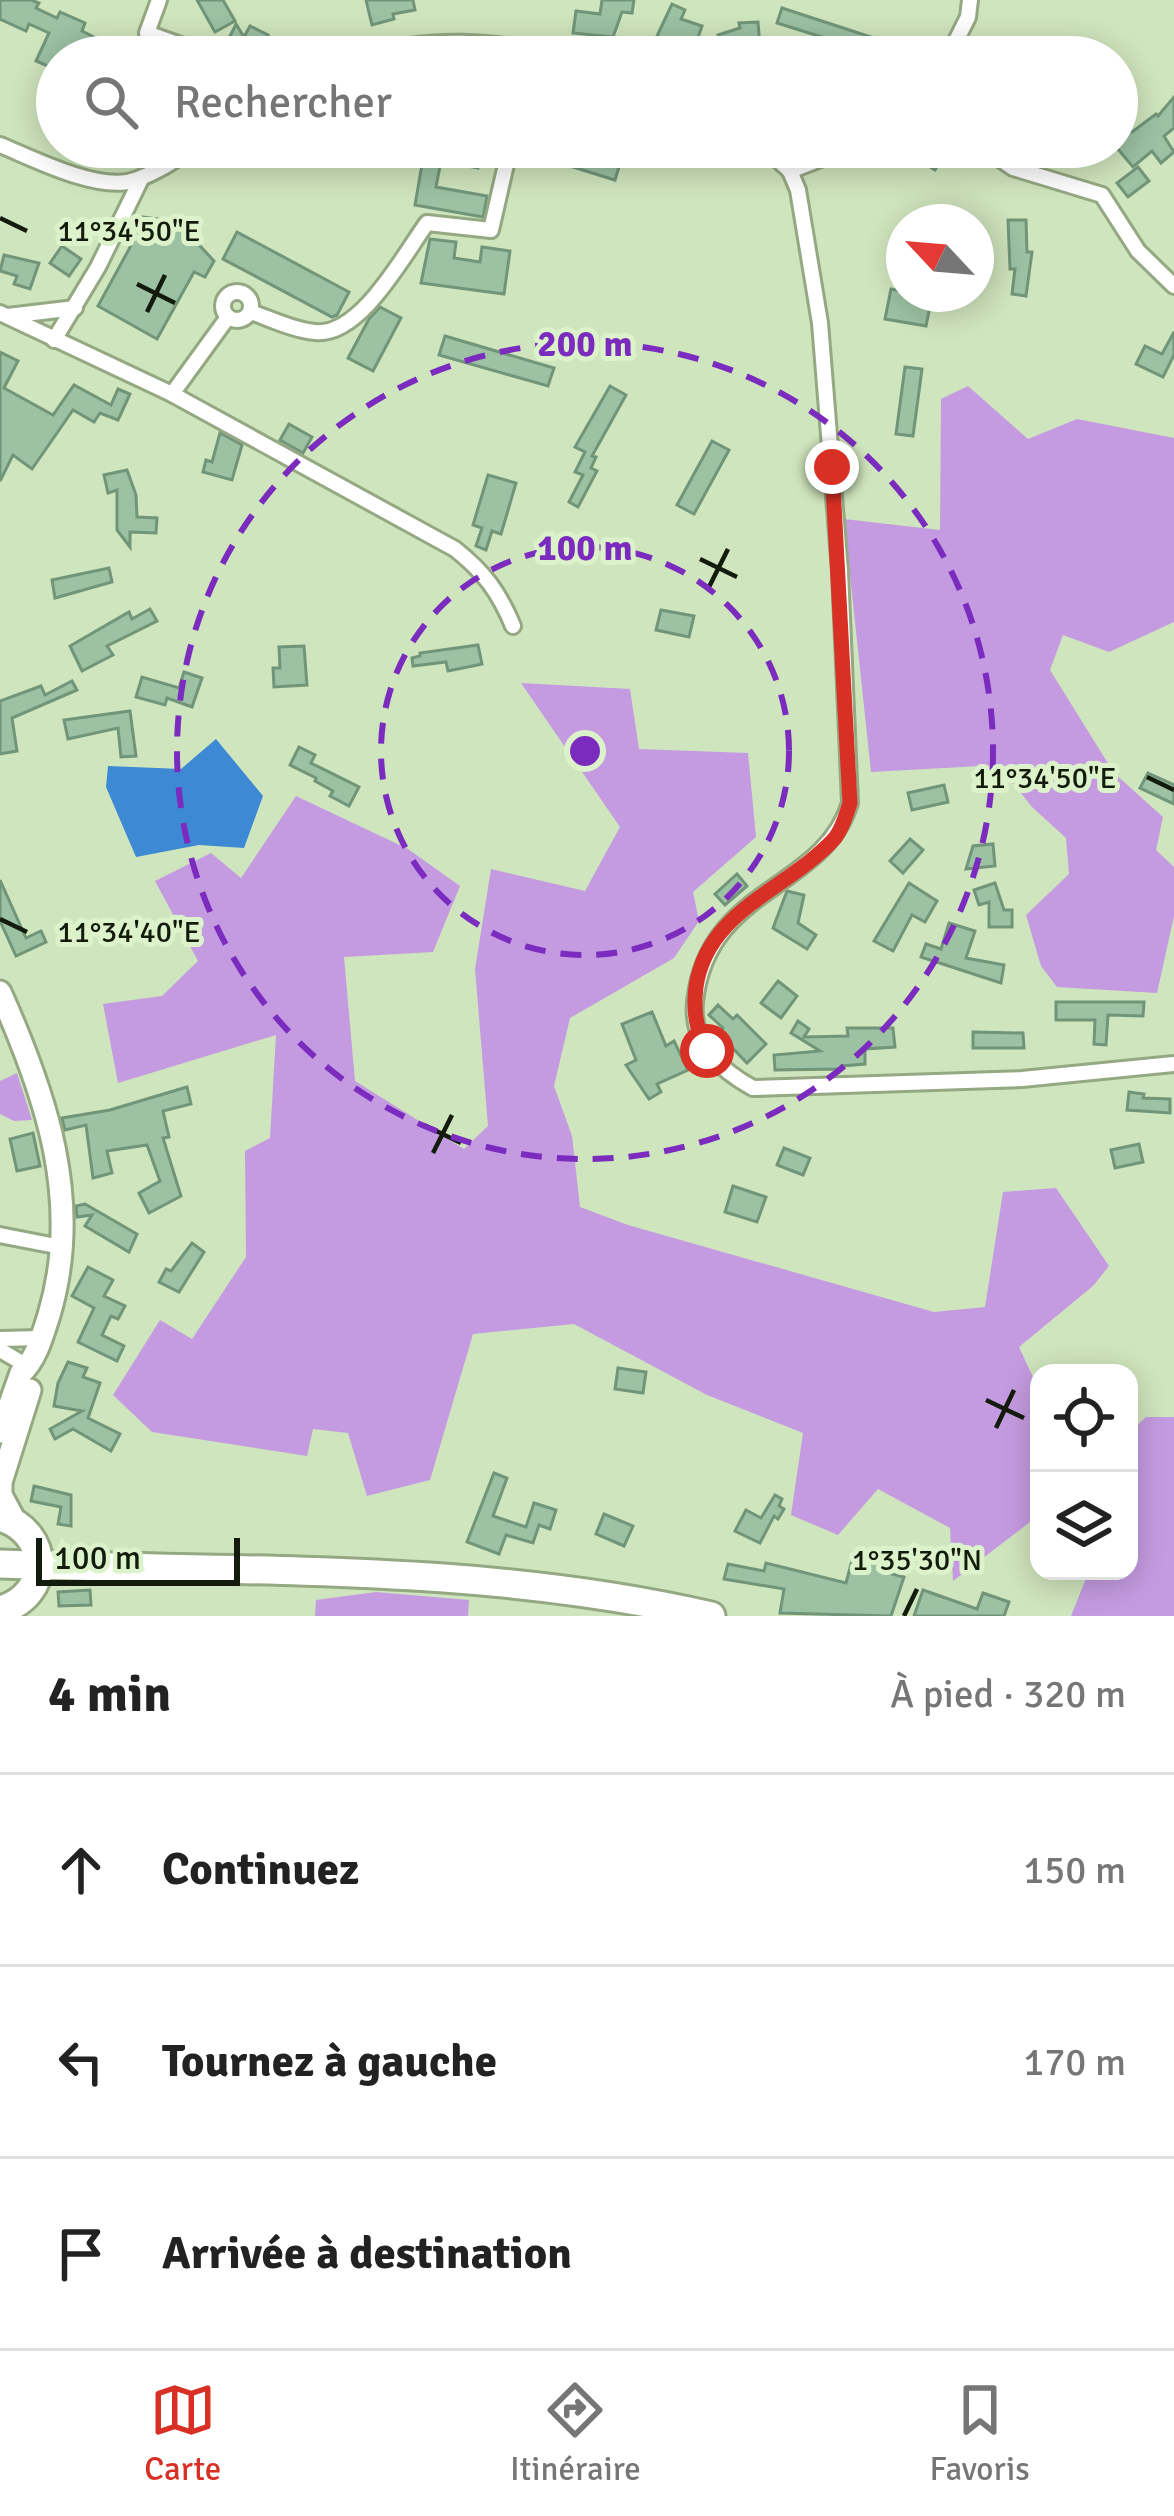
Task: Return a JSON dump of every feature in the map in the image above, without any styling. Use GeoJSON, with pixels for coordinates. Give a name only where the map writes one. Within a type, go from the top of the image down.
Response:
{"type":"FeatureCollection","features":[{"type":"Feature","properties":{"kind":"highway"},"geometry":{"type":"LineString","coordinates":[[1,1611],[25,1599],[40,1566],[34,1540],[7,1519]]}},
{"type":"Feature","properties":{"kind":"highway"},"geometry":{"type":"LineString","coordinates":[[0,1564],[430,1574],[595,1604],[711,1616]]}},
{"type":"Feature","properties":{"kind":"street"},"geometry":{"type":"LineString","coordinates":[[153,36],[147,34],[159,0]]}},
{"type":"Feature","properties":{"kind":"street"},"geometry":{"type":"LineString","coordinates":[[961,36],[970,0]]}},
{"type":"Feature","properties":{"kind":"street"},"geometry":{"type":"LineString","coordinates":[[0,145],[36,158]]}},
{"type":"Feature","properties":{"kind":"street"},"geometry":{"type":"LineString","coordinates":[[64,168],[95,179],[125,182],[158,168]]}},
{"type":"Feature","properties":{"kind":"street"},"geometry":{"type":"LineString","coordinates":[[251,312],[316,333],[345,326],[368,304],[427,223],[491,230],[505,168]]}},
{"type":"Feature","properties":{"kind":"street"},"geometry":{"type":"LineString","coordinates":[[787,168],[806,218],[820,323],[840,571],[850,803],[834,839],[730,921],[712,941],[697,986],[698,1032],[726,1073],[753,1088],[1022,1078],[1174,1064]]}},
{"type":"Feature","properties":{"kind":"street"},"geometry":{"type":"LineString","coordinates":[[790,171],[798,168]]}},
{"type":"Feature","properties":{"kind":"street"},"geometry":{"type":"LineString","coordinates":[[1013,168],[1102,195],[1138,251],[1174,286]]}},
{"type":"Feature","properties":{"kind":"street"},"geometry":{"type":"LineString","coordinates":[[54,340],[142,177]]}},
{"type":"Feature","properties":{"kind":"street"},"geometry":{"type":"LineString","coordinates":[[228,317],[224,301],[237,292],[247,296],[251,312]]}},
{"type":"Feature","properties":{"kind":"street"},"geometry":{"type":"LineString","coordinates":[[3,314],[74,308]]}},
{"type":"Feature","properties":{"kind":"street"},"geometry":{"type":"LineString","coordinates":[[228,317],[238,321],[251,312]]}},
{"type":"Feature","properties":{"kind":"street"},"geometry":{"type":"LineString","coordinates":[[3,314],[172,394],[455,549],[500,593],[513,626]]}},
{"type":"Feature","properties":{"kind":"street"},"geometry":{"type":"LineString","coordinates":[[172,394],[228,317]]}},
{"type":"Feature","properties":{"kind":"street"},"geometry":{"type":"LineString","coordinates":[[0,992],[45,1103],[63,1207],[56,1289],[0,1432]]}},
{"type":"Feature","properties":{"kind":"street"},"geometry":{"type":"LineString","coordinates":[[0,1235],[61,1247]]}},
{"type":"Feature","properties":{"kind":"street"},"geometry":{"type":"LineString","coordinates":[[0,1339],[40,1338]]}},
{"type":"Feature","properties":{"kind":"street"},"geometry":{"type":"LineString","coordinates":[[0,1350],[29,1366],[33,1376],[3,1468],[1,1495],[7,1519]]}},
{"type":"Feature","properties":{"kind":"shaded area"},"geometry":{"type":"Polygon","coordinates":[[[968,386],[1028,439],[1077,419],[1174,438],[1174,622],[1109,652],[1063,635],[1050,670],[1114,773],[1163,817],[1156,850],[1174,867],[1174,916],[1157,993],[1057,987],[1041,966],[1026,915],[1069,874],[1066,838],[1032,807],[999,765],[871,772],[844,519],[940,530],[941,399],[968,386]]]}},
{"type":"Feature","properties":{"kind":"shaded area"},"geometry":{"type":"Polygon","coordinates":[[[521,683],[630,689],[639,749],[748,753],[756,837],[693,892],[699,921],[674,958],[570,1018],[554,1086],[572,1136],[580,1207],[628,1225],[934,1312],[985,1307],[1003,1192],[1056,1188],[1109,1266],[1093,1286],[1019,1347],[1030,1371],[1030,1522],[953,1581],[950,1528],[878,1489],[838,1535],[791,1515],[803,1433],[707,1395],[574,1324],[473,1334],[430,1480],[367,1496],[348,1433],[313,1429],[307,1456],[152,1432],[113,1395],[160,1320],[192,1339],[246,1257],[245,1151],[270,1138],[276,1035],[118,1083],[103,1004],[162,996],[198,961],[155,881],[211,853],[241,878],[296,796],[408,849],[460,886],[433,952],[344,957],[355,1081],[464,1149],[488,1126],[475,969],[491,869],[585,891],[620,827],[521,683]]]}},
{"type":"Feature","properties":{"kind":"shaded area"},"geometry":{"type":"Polygon","coordinates":[[[17,1073],[32,1120],[14,1121],[0,1114],[0,1081],[17,1073]]]}},
{"type":"Feature","properties":{"kind":"shaded area"},"geometry":{"type":"Polygon","coordinates":[[[1146,1417],[1174,1417],[1174,1616],[1071,1616],[1085,1580],[1138,1580],[1138,1425],[1146,1417]]]}},
{"type":"Feature","properties":{"kind":"shaded area"},"geometry":{"type":"Polygon","coordinates":[[[376,1592],[469,1600],[468,1616],[315,1616],[316,1600],[376,1592]]]}},
{"type":"Feature","properties":{"kind":"water"},"geometry":{"type":"Polygon","coordinates":[[[216,739],[263,796],[244,848],[199,845],[136,857],[106,787],[108,766],[181,769],[216,739]]]}},
{"type":"Feature","properties":{"kind":"building"},"geometry":{"type":"Polygon","coordinates":[[[0,0],[31,0],[39,3],[36,8],[57,18],[60,12],[85,23],[82,31],[92,36],[48,36],[29,24],[26,31],[0,19],[0,0]]]}},
{"type":"Feature","properties":{"kind":"building"},"geometry":{"type":"Polygon","coordinates":[[[197,0],[223,0],[235,21],[215,32],[197,0]]]}},
{"type":"Feature","properties":{"kind":"building"},"geometry":{"type":"Polygon","coordinates":[[[366,0],[413,0],[415,10],[372,25],[366,0]]]}},
{"type":"Feature","properties":{"kind":"building"},"geometry":{"type":"Polygon","coordinates":[[[602,0],[634,0],[632,13],[622,12],[613,36],[573,33],[576,11],[600,14],[602,0]]]}},
{"type":"Feature","properties":{"kind":"building"},"geometry":{"type":"Polygon","coordinates":[[[672,4],[685,10],[681,19],[702,26],[698,36],[657,36],[672,4]]]}},
{"type":"Feature","properties":{"kind":"building"},"geometry":{"type":"Polygon","coordinates":[[[782,8],[868,36],[819,36],[777,23],[782,8]]]}},
{"type":"Feature","properties":{"kind":"building"},"geometry":{"type":"Polygon","coordinates":[[[758,22],[759,36],[718,36],[740,28],[739,23],[758,22]]]}},
{"type":"Feature","properties":{"kind":"building"},"geometry":{"type":"Polygon","coordinates":[[[250,26],[268,36],[245,36],[250,26]]]}},
{"type":"Feature","properties":{"kind":"building"},"geometry":{"type":"Polygon","coordinates":[[[1174,97],[1174,128],[1164,136],[1174,152],[1161,163],[1152,151],[1138,163],[1138,128],[1158,116],[1174,97]]]}},
{"type":"Feature","properties":{"kind":"building"},"geometry":{"type":"Polygon","coordinates":[[[1138,167],[1149,181],[1128,197],[1117,183],[1138,167]]]}},
{"type":"Feature","properties":{"kind":"building"},"geometry":{"type":"Polygon","coordinates":[[[421,168],[440,168],[436,187],[487,196],[483,217],[415,205],[421,168]]]}},
{"type":"Feature","properties":{"kind":"building"},"geometry":{"type":"Polygon","coordinates":[[[576,168],[619,168],[615,180],[576,168]]]}},
{"type":"Feature","properties":{"kind":"building"},"geometry":{"type":"Polygon","coordinates":[[[135,216],[165,220],[188,233],[214,261],[205,277],[194,272],[157,339],[98,306],[134,240],[126,235],[135,216]]]}},
{"type":"Feature","properties":{"kind":"building"},"geometry":{"type":"Polygon","coordinates":[[[1008,220],[1026,220],[1027,252],[1032,252],[1026,296],[1012,294],[1015,269],[1010,269],[1008,220]]]}},
{"type":"Feature","properties":{"kind":"building"},"geometry":{"type":"Polygon","coordinates":[[[237,232],[349,292],[337,315],[332,317],[223,259],[237,232]]]}},
{"type":"Feature","properties":{"kind":"building"},"geometry":{"type":"Polygon","coordinates":[[[430,239],[456,242],[454,258],[480,262],[482,247],[510,251],[504,294],[421,283],[430,239]]]}},
{"type":"Feature","properties":{"kind":"building"},"geometry":{"type":"Polygon","coordinates":[[[62,246],[81,259],[69,276],[50,263],[62,246]]]}},
{"type":"Feature","properties":{"kind":"building"},"geometry":{"type":"Polygon","coordinates":[[[4,255],[39,263],[30,289],[14,284],[17,276],[0,271],[4,255]]]}},
{"type":"Feature","properties":{"kind":"building"},"geometry":{"type":"Polygon","coordinates":[[[380,307],[401,318],[373,371],[348,358],[380,307]]]}},
{"type":"Feature","properties":{"kind":"building"},"geometry":{"type":"Polygon","coordinates":[[[886,312],[929,312],[926,326],[885,319],[886,312]]]}},
{"type":"Feature","properties":{"kind":"building"},"geometry":{"type":"Polygon","coordinates":[[[1174,332],[1174,355],[1163,377],[1136,364],[1145,346],[1162,354],[1174,332]]]}},
{"type":"Feature","properties":{"kind":"building"},"geometry":{"type":"Polygon","coordinates":[[[445,336],[554,368],[548,386],[439,355],[445,336]]]}},
{"type":"Feature","properties":{"kind":"building"},"geometry":{"type":"Polygon","coordinates":[[[0,352],[18,361],[4,388],[53,415],[74,385],[111,405],[118,389],[130,394],[118,420],[100,413],[94,422],[73,410],[32,469],[13,455],[0,481],[0,352]]]}},
{"type":"Feature","properties":{"kind":"building"},"geometry":{"type":"Polygon","coordinates":[[[905,367],[922,369],[913,436],[896,434],[905,367]]]}},
{"type":"Feature","properties":{"kind":"building"},"geometry":{"type":"Polygon","coordinates":[[[610,386],[626,395],[592,456],[596,457],[591,468],[597,471],[578,507],[569,502],[583,475],[575,472],[585,452],[575,447],[610,386]]]}},
{"type":"Feature","properties":{"kind":"building"},"geometry":{"type":"Polygon","coordinates":[[[289,424],[312,437],[303,453],[280,440],[289,424]]]}},
{"type":"Feature","properties":{"kind":"building"},"geometry":{"type":"Polygon","coordinates":[[[220,433],[242,445],[232,480],[203,472],[206,460],[212,462],[220,433]]]}},
{"type":"Feature","properties":{"kind":"building"},"geometry":{"type":"Polygon","coordinates":[[[712,441],[729,450],[694,514],[677,505],[712,441]]]}},
{"type":"Feature","properties":{"kind":"building"},"geometry":{"type":"Polygon","coordinates":[[[127,470],[136,495],[137,517],[157,518],[156,533],[130,532],[130,547],[117,530],[117,490],[108,493],[104,475],[127,470]]]}},
{"type":"Feature","properties":{"kind":"building"},"geometry":{"type":"Polygon","coordinates":[[[488,475],[516,483],[501,534],[492,531],[486,550],[476,546],[482,528],[473,525],[488,475]]]}},
{"type":"Feature","properties":{"kind":"building"},"geometry":{"type":"Polygon","coordinates":[[[109,568],[112,582],[55,598],[52,580],[109,568]]]}},
{"type":"Feature","properties":{"kind":"building"},"geometry":{"type":"Polygon","coordinates":[[[150,609],[157,621],[107,646],[113,655],[82,671],[70,646],[129,612],[132,619],[150,609]]]}},
{"type":"Feature","properties":{"kind":"building"},"geometry":{"type":"Polygon","coordinates":[[[661,610],[694,616],[689,637],[656,630],[661,610]]]}},
{"type":"Feature","properties":{"kind":"building"},"geometry":{"type":"Polygon","coordinates":[[[478,645],[482,664],[448,671],[446,662],[413,666],[412,658],[420,653],[478,645]]]}},
{"type":"Feature","properties":{"kind":"building"},"geometry":{"type":"Polygon","coordinates":[[[304,646],[307,685],[274,687],[279,647],[304,646]]]}},
{"type":"Feature","properties":{"kind":"building"},"geometry":{"type":"Polygon","coordinates":[[[184,672],[202,678],[192,707],[167,698],[165,705],[136,697],[142,677],[179,688],[184,672]]]}},
{"type":"Feature","properties":{"kind":"building"},"geometry":{"type":"Polygon","coordinates":[[[72,681],[77,690],[12,718],[17,751],[0,754],[0,701],[41,686],[45,695],[72,681]]]}},
{"type":"Feature","properties":{"kind":"building"},"geometry":{"type":"Polygon","coordinates":[[[130,711],[136,756],[121,757],[118,728],[68,739],[64,720],[130,711]]]}},
{"type":"Feature","properties":{"kind":"building"},"geometry":{"type":"Polygon","coordinates":[[[299,747],[315,755],[311,763],[359,787],[349,806],[330,796],[333,791],[316,778],[290,765],[299,747]]]}},
{"type":"Feature","properties":{"kind":"building"},"geometry":{"type":"Polygon","coordinates":[[[1148,773],[1174,785],[1174,804],[1140,788],[1148,773]]]}},
{"type":"Feature","properties":{"kind":"building"},"geometry":{"type":"Polygon","coordinates":[[[944,785],[948,802],[912,810],[908,793],[944,785]]]}},
{"type":"Feature","properties":{"kind":"building"},"geometry":{"type":"Polygon","coordinates":[[[910,839],[923,850],[903,873],[890,861],[910,839]]]}},
{"type":"Feature","properties":{"kind":"building"},"geometry":{"type":"Polygon","coordinates":[[[993,844],[995,866],[966,869],[973,846],[993,844]]]}},
{"type":"Feature","properties":{"kind":"building"},"geometry":{"type":"Polygon","coordinates":[[[737,874],[747,886],[725,905],[715,894],[737,874]]]}},
{"type":"Feature","properties":{"kind":"building"},"geometry":{"type":"Polygon","coordinates":[[[0,880],[26,938],[41,931],[46,942],[16,956],[0,921],[0,880]]]}},
{"type":"Feature","properties":{"kind":"building"},"geometry":{"type":"Polygon","coordinates":[[[909,883],[937,901],[925,922],[912,915],[893,951],[874,941],[909,883]]]}},
{"type":"Feature","properties":{"kind":"building"},"geometry":{"type":"Polygon","coordinates":[[[995,883],[1004,910],[1012,910],[1012,927],[989,927],[989,902],[979,905],[974,890],[995,883]]]}},
{"type":"Feature","properties":{"kind":"building"},"geometry":{"type":"Polygon","coordinates":[[[787,891],[804,895],[798,923],[816,935],[807,949],[773,928],[787,891]]]}},
{"type":"Feature","properties":{"kind":"building"},"geometry":{"type":"Polygon","coordinates":[[[949,923],[975,931],[966,958],[1004,965],[1001,983],[921,957],[926,944],[941,949],[949,923]]]}},
{"type":"Feature","properties":{"kind":"building"},"geometry":{"type":"Polygon","coordinates":[[[778,981],[797,996],[781,1018],[761,1003],[778,981]]]}},
{"type":"Feature","properties":{"kind":"building"},"geometry":{"type":"Polygon","coordinates":[[[1056,1002],[1144,1002],[1143,1016],[1108,1015],[1106,1045],[1094,1044],[1095,1020],[1056,1020],[1056,1002]]]}},
{"type":"Feature","properties":{"kind":"building"},"geometry":{"type":"Polygon","coordinates":[[[718,1005],[733,1019],[737,1015],[766,1044],[747,1063],[718,1033],[723,1028],[709,1015],[718,1005]]]}},
{"type":"Feature","properties":{"kind":"building"},"geometry":{"type":"Polygon","coordinates":[[[652,1012],[666,1046],[674,1041],[688,1070],[657,1084],[661,1092],[649,1099],[626,1065],[636,1060],[622,1024],[652,1012]]]}},
{"type":"Feature","properties":{"kind":"building"},"geometry":{"type":"Polygon","coordinates":[[[798,1021],[809,1029],[804,1037],[848,1036],[847,1028],[893,1028],[895,1047],[865,1049],[865,1064],[842,1069],[775,1070],[774,1055],[820,1051],[791,1033],[798,1021]]]}},
{"type":"Feature","properties":{"kind":"building"},"geometry":{"type":"Polygon","coordinates":[[[973,1032],[1023,1033],[1024,1048],[973,1048],[973,1032]]]}},
{"type":"Feature","properties":{"kind":"building"},"geometry":{"type":"Polygon","coordinates":[[[187,1087],[191,1104],[163,1111],[169,1137],[163,1138],[181,1196],[149,1213],[139,1193],[160,1181],[147,1145],[107,1151],[112,1173],[93,1178],[86,1125],[65,1130],[62,1118],[110,1110],[187,1087]]]}},
{"type":"Feature","properties":{"kind":"building"},"geometry":{"type":"Polygon","coordinates":[[[1129,1092],[1170,1099],[1170,1113],[1127,1110],[1129,1092]]]}},
{"type":"Feature","properties":{"kind":"building"},"geometry":{"type":"Polygon","coordinates":[[[33,1133],[40,1166],[17,1171],[10,1139],[33,1133]]]}},
{"type":"Feature","properties":{"kind":"building"},"geometry":{"type":"Polygon","coordinates":[[[1139,1144],[1143,1162],[1115,1168],[1111,1150],[1139,1144]]]}},
{"type":"Feature","properties":{"kind":"building"},"geometry":{"type":"Polygon","coordinates":[[[784,1148],[810,1158],[803,1175],[777,1165],[784,1148]]]}},
{"type":"Feature","properties":{"kind":"building"},"geometry":{"type":"Polygon","coordinates":[[[733,1186],[766,1197],[757,1222],[725,1212],[733,1186]]]}},
{"type":"Feature","properties":{"kind":"building"},"geometry":{"type":"Polygon","coordinates":[[[85,1204],[137,1234],[129,1252],[85,1226],[92,1215],[77,1217],[76,1206],[85,1204]]]}},
{"type":"Feature","properties":{"kind":"building"},"geometry":{"type":"Polygon","coordinates":[[[192,1243],[204,1252],[179,1292],[159,1282],[166,1269],[171,1271],[192,1243]]]}},
{"type":"Feature","properties":{"kind":"building"},"geometry":{"type":"Polygon","coordinates":[[[88,1267],[113,1280],[104,1296],[125,1306],[118,1319],[111,1316],[102,1335],[124,1346],[117,1361],[78,1342],[94,1308],[72,1296],[88,1267]]]}},
{"type":"Feature","properties":{"kind":"building"},"geometry":{"type":"Polygon","coordinates":[[[68,1362],[87,1368],[83,1377],[100,1383],[88,1418],[120,1434],[111,1451],[73,1429],[55,1439],[50,1429],[82,1411],[54,1406],[68,1362]]]}},
{"type":"Feature","properties":{"kind":"building"},"geometry":{"type":"Polygon","coordinates":[[[618,1368],[646,1372],[643,1393],[615,1389],[618,1368]]]}},
{"type":"Feature","properties":{"kind":"building"},"geometry":{"type":"Polygon","coordinates":[[[494,1473],[507,1478],[493,1516],[526,1527],[534,1503],[556,1510],[550,1529],[539,1525],[533,1543],[506,1535],[499,1554],[467,1542],[494,1473]]]}},
{"type":"Feature","properties":{"kind":"building"},"geometry":{"type":"Polygon","coordinates":[[[34,1486],[71,1495],[71,1526],[58,1524],[61,1507],[31,1501],[34,1486]]]}},
{"type":"Feature","properties":{"kind":"building"},"geometry":{"type":"Polygon","coordinates":[[[775,1495],[782,1499],[779,1506],[784,1509],[778,1519],[774,1516],[760,1543],[735,1531],[746,1510],[761,1518],[775,1495]]]}},
{"type":"Feature","properties":{"kind":"building"},"geometry":{"type":"Polygon","coordinates":[[[604,1514],[633,1526],[624,1546],[596,1534],[604,1514]]]}},
{"type":"Feature","properties":{"kind":"building"},"geometry":{"type":"Polygon","coordinates":[[[854,1553],[895,1567],[892,1574],[904,1577],[891,1616],[780,1613],[784,1589],[724,1579],[728,1564],[764,1571],[766,1563],[846,1583],[854,1553]]]}},
{"type":"Feature","properties":{"kind":"building"},"geometry":{"type":"Polygon","coordinates":[[[90,1590],[91,1605],[59,1606],[58,1592],[90,1590]]]}},
{"type":"Feature","properties":{"kind":"building"},"geometry":{"type":"Polygon","coordinates":[[[923,1590],[977,1609],[983,1593],[1009,1602],[1004,1616],[914,1616],[923,1590]]]}},
{"type":"Feature","properties":{"kind":"route"},"geometry":{"type":"LineString","coordinates":[[707,1051],[694,1013],[701,964],[712,941],[730,921],[834,839],[850,803],[832,467]]}}]}
